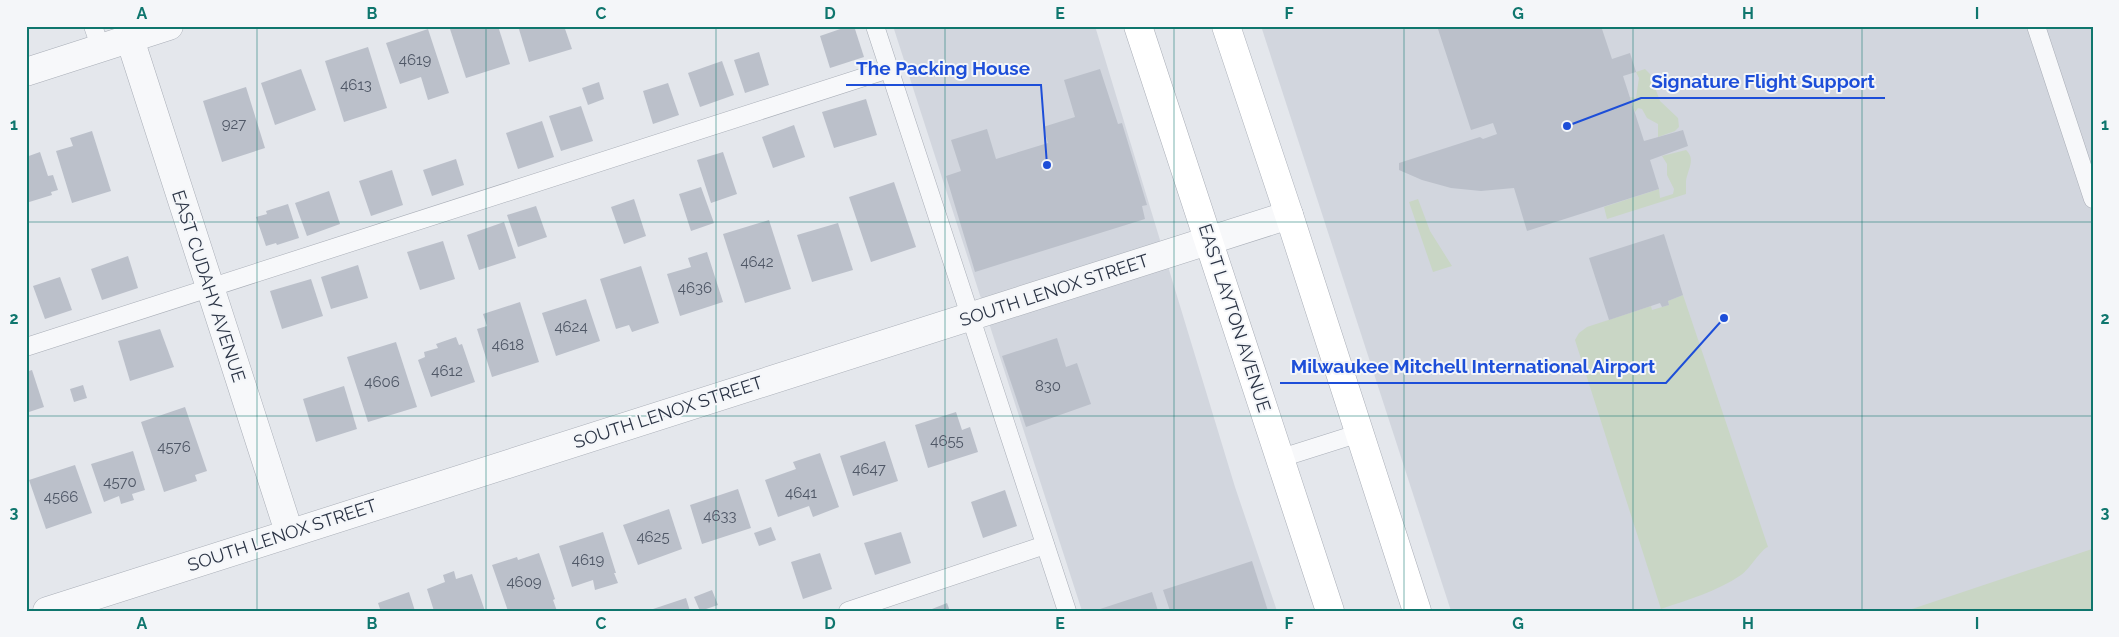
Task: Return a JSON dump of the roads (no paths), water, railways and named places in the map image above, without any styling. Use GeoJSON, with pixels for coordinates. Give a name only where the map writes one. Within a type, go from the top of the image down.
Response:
{"type":"FeatureCollection","features":[{"type":"Feature","properties":{"kind":"main road","name":"EAST LAYTON AVENUE"},"geometry":{"type":"LineString","coordinates":[[1138,26],[1330,611]]}},
{"type":"Feature","properties":{"kind":"main road"},"geometry":{"type":"LineString","coordinates":[[1226,26],[1289,214],[1417,611]]}},
{"type":"Feature","properties":{"kind":"street"},"geometry":{"type":"LineString","coordinates":[[26,72],[97,38],[130,39],[170,26]]}},
{"type":"Feature","properties":{"kind":"street","name":"EAST CUDAHY AVENUE"},"geometry":{"type":"LineString","coordinates":[[130,39],[289,532]]}},
{"type":"Feature","properties":{"kind":"street","name":"SOUTH LENOX STREET"},"geometry":{"type":"LineString","coordinates":[[47,611],[289,532],[1289,214]]}},
{"type":"Feature","properties":{"kind":"lane"},"geometry":{"type":"LineString","coordinates":[[875,26],[1067,611]]}},
{"type":"Feature","properties":{"kind":"lane"},"geometry":{"type":"LineString","coordinates":[[2036,26],[2093,199]]}},
{"type":"Feature","properties":{"kind":"lane"},"geometry":{"type":"LineString","coordinates":[[26,347],[211,289],[889,69]]}},
{"type":"Feature","properties":{"kind":"lane"},"geometry":{"type":"LineString","coordinates":[[1281,458],[1360,433]]}},
{"type":"Feature","properties":{"kind":"lane"},"geometry":{"type":"LineString","coordinates":[[848,611],[1045,545]]}},
{"type":"Feature","properties":{"kind":"place","name":"Signature Flight Support"},"geometry":{"type":"Point","coordinates":[1567,126]}},
{"type":"Feature","properties":{"kind":"place","name":"The Packing House"},"geometry":{"type":"Point","coordinates":[1047,165]}},
{"type":"Feature","properties":{"kind":"place","name":"Milwaukee Mitchell International Airport"},"geometry":{"type":"Point","coordinates":[1724,318]}}]}
